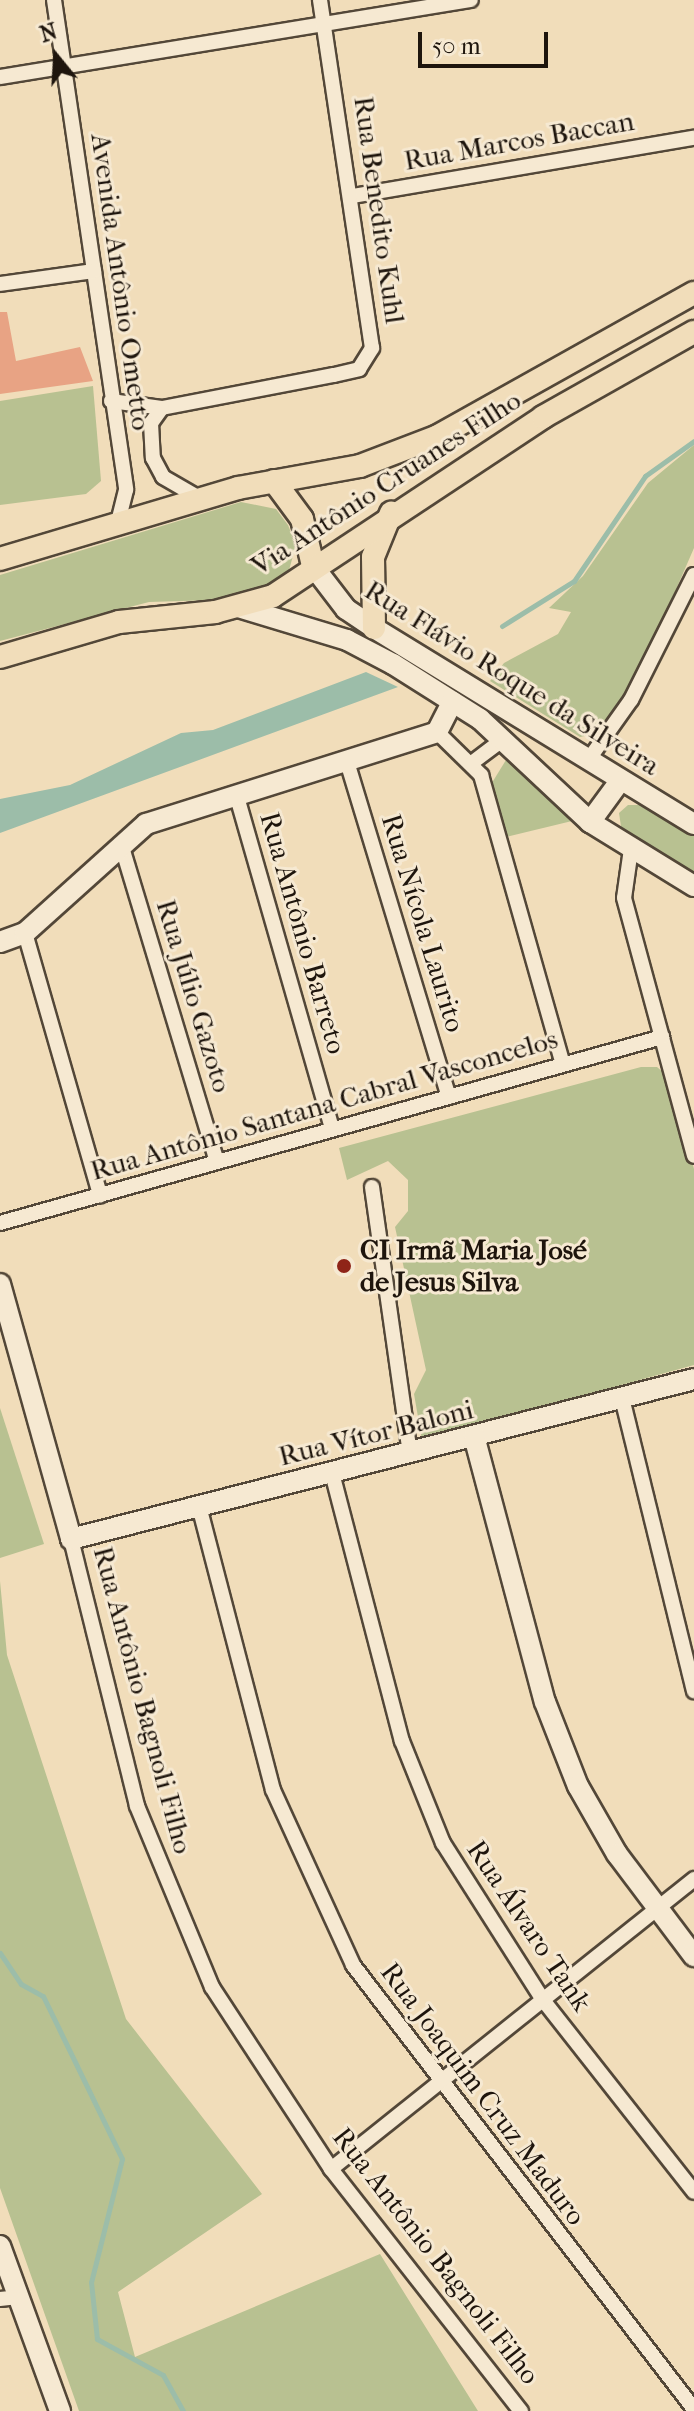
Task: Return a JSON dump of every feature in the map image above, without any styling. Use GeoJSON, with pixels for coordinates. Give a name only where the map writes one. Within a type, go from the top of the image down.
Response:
{"type":"FeatureCollection","features":[{"type":"Feature","properties":{"kind":"main road","name":"Via Antônio Cruanes Filho"},"geometry":{"type":"LineString","coordinates":[[0,559],[201,499],[274,481],[360,466],[438,436],[694,293]]}},
{"type":"Feature","properties":{"kind":"main road","name":"Via Antônio Cruanes Filho"},"geometry":{"type":"LineString","coordinates":[[0,657],[119,622],[238,607],[273,596],[391,513],[694,332]]}},
{"type":"Feature","properties":{"kind":"main road"},"geometry":{"type":"LineString","coordinates":[[274,481],[302,519],[313,566]]}},
{"type":"Feature","properties":{"kind":"main road"},"geometry":{"type":"LineString","coordinates":[[374,628],[373,557],[391,513]]}},
{"type":"Feature","properties":{"kind":"street","name":"Avenida Antônio Ometto"},"geometry":{"type":"LineString","coordinates":[[54,0],[126,490],[118,523]]}},
{"type":"Feature","properties":{"kind":"street","name":"Rua Benedito Kuhl"},"geometry":{"type":"LineString","coordinates":[[111,401],[162,408],[359,369],[372,348],[372,316],[320,0]]}},
{"type":"Feature","properties":{"kind":"street"},"geometry":{"type":"LineString","coordinates":[[0,77],[63,63],[471,0]]}},
{"type":"Feature","properties":{"kind":"street","name":"Rua Marcos Baccan"},"geometry":{"type":"LineString","coordinates":[[353,196],[694,138]]}},
{"type":"Feature","properties":{"kind":"street"},"geometry":{"type":"LineString","coordinates":[[0,284],[94,271]]}},
{"type":"Feature","properties":{"kind":"street"},"geometry":{"type":"LineString","coordinates":[[162,408],[151,423],[153,458],[163,477],[201,499]]}},
{"type":"Feature","properties":{"kind":"street","name":"Rua Flávio Roque da Silveira"},"geometry":{"type":"LineString","coordinates":[[313,566],[346,609],[374,628],[694,824]]}},
{"type":"Feature","properties":{"kind":"street"},"geometry":{"type":"LineString","coordinates":[[589,759],[631,700],[694,575]]}},
{"type":"Feature","properties":{"kind":"street","name":"Rua Flávio Roque da Silveira"},"geometry":{"type":"LineString","coordinates":[[238,607],[347,640],[452,702],[503,739],[590,822],[694,886]]}},
{"type":"Feature","properties":{"kind":"street"},"geometry":{"type":"LineString","coordinates":[[0,942],[25,933],[146,824],[348,765],[437,732],[452,702]]}},
{"type":"Feature","properties":{"kind":"street"},"geometry":{"type":"LineString","coordinates":[[437,732],[473,762],[563,1065]]}},
{"type":"Feature","properties":{"kind":"street"},"geometry":{"type":"LineString","coordinates":[[473,762],[503,739]]}},
{"type":"Feature","properties":{"kind":"street","name":"Rua Nícola Laurito"},"geometry":{"type":"LineString","coordinates":[[348,765],[449,1097]]}},
{"type":"Feature","properties":{"kind":"street"},"geometry":{"type":"LineString","coordinates":[[590,822],[620,781]]}},
{"type":"Feature","properties":{"kind":"street","name":"Rua Antônio Barreto"},"geometry":{"type":"LineString","coordinates":[[237,797],[332,1129]]}},
{"type":"Feature","properties":{"kind":"street","name":"Rua Júlio Gazoto"},"geometry":{"type":"LineString","coordinates":[[121,844],[217,1162]]}},
{"type":"Feature","properties":{"kind":"street"},"geometry":{"type":"LineString","coordinates":[[631,849],[624,898],[694,1156]]}},
{"type":"Feature","properties":{"kind":"street"},"geometry":{"type":"LineString","coordinates":[[25,933],[100,1195]]}},
{"type":"Feature","properties":{"kind":"street","name":"Rua Antônio Santana Cabral Vasconcelos"},"geometry":{"type":"LineString","coordinates":[[0,1223],[662,1037]]}},
{"type":"Feature","properties":{"kind":"street"},"geometry":{"type":"LineString","coordinates":[[372,1187],[410,1453]]}},
{"type":"Feature","properties":{"kind":"street","name":"Rua Antônio Bagnoli Filho"},"geometry":{"type":"LineString","coordinates":[[0,1284],[71,1539],[137,1806],[166,1890],[241,2036],[331,2169],[521,2411]]}},
{"type":"Feature","properties":{"kind":"street","name":"Rua Vítor Baloni"},"geometry":{"type":"LineString","coordinates":[[71,1539],[694,1379]]}},
{"type":"Feature","properties":{"kind":"street"},"geometry":{"type":"LineString","coordinates":[[622,1398],[694,1691]]}},
{"type":"Feature","properties":{"kind":"street"},"geometry":{"type":"LineString","coordinates":[[474,1436],[545,1702],[578,1786],[657,1909],[694,1956]]}},
{"type":"Feature","properties":{"kind":"street","name":"Rua Álvaro Tank"},"geometry":{"type":"LineString","coordinates":[[332,1473],[402,1741],[443,1843],[543,2000],[694,2192]]}},
{"type":"Feature","properties":{"kind":"street","name":"Rua Joaquim Cruz Maduro"},"geometry":{"type":"LineString","coordinates":[[199,1506],[279,1805],[353,1965],[438,2083],[694,2409]]}},
{"type":"Feature","properties":{"kind":"street"},"geometry":{"type":"LineString","coordinates":[[331,2169],[694,1879]]}},
{"type":"Feature","properties":{"kind":"street"},"geometry":{"type":"LineString","coordinates":[[0,2246],[9,2298],[60,2411]]}},
{"type":"Feature","properties":{"kind":"shaded area"},"geometry":{"type":"Polygon","coordinates":[[[93,386],[101,481],[86,494],[0,505],[0,401],[93,386]]]}},
{"type":"Feature","properties":{"kind":"shaded area"},"geometry":{"type":"Polygon","coordinates":[[[694,445],[694,548],[637,679],[600,733],[580,737],[490,681],[504,663],[558,634],[571,612],[549,608],[583,576],[648,483],[694,445]]]}},
{"type":"Feature","properties":{"kind":"shaded area"},"geometry":{"type":"Polygon","coordinates":[[[241,502],[276,509],[288,525],[296,545],[286,581],[248,599],[149,602],[0,641],[0,575],[241,502]]]}},
{"type":"Feature","properties":{"kind":"shaded area"},"geometry":{"type":"Polygon","coordinates":[[[366,672],[398,687],[0,833],[0,799],[70,785],[181,733],[213,730],[366,672]]]}},
{"type":"Feature","properties":{"kind":"shaded area"},"geometry":{"type":"Polygon","coordinates":[[[506,760],[572,821],[506,837],[490,786],[506,760]]]}},
{"type":"Feature","properties":{"kind":"shaded area"},"geometry":{"type":"Polygon","coordinates":[[[628,805],[642,805],[694,836],[694,875],[622,833],[619,813],[628,805]]]}},
{"type":"Feature","properties":{"kind":"shaded area"},"geometry":{"type":"Polygon","coordinates":[[[641,1067],[657,1067],[670,1078],[694,1169],[694,1365],[422,1440],[414,1394],[426,1370],[395,1227],[408,1211],[408,1180],[388,1161],[347,1180],[339,1148],[641,1067]]]}},
{"type":"Feature","properties":{"kind":"shaded area"},"geometry":{"type":"Polygon","coordinates":[[[0,1408],[44,1544],[0,1558],[0,1408]]]}},
{"type":"Feature","properties":{"kind":"shaded area"},"geometry":{"type":"Polygon","coordinates":[[[0,1581],[7,1655],[126,2019],[262,2194],[118,2292],[135,2357],[380,2254],[478,2411],[79,2411],[0,2188],[0,1581]]]}},
{"type":"Feature","properties":{"kind":"building"},"geometry":{"type":"Polygon","coordinates":[[[0,312],[7,312],[16,361],[80,347],[93,381],[0,394],[0,312]]]}},
{"type":"Feature","properties":{"kind":"waterway"},"geometry":{"type":"LineString","coordinates":[[502,626],[574,581],[645,476],[694,441]]}},
{"type":"Feature","properties":{"kind":"waterway"},"geometry":{"type":"LineString","coordinates":[[0,1953],[21,1984],[43,1996],[122,2159],[91,2282],[97,2339],[163,2375],[183,2411]]}},
{"type":"Feature","properties":{"kind":"place","name":"CI Irmã Maria José de Jesus Silva"},"geometry":{"type":"Point","coordinates":[344,1266]}}]}
